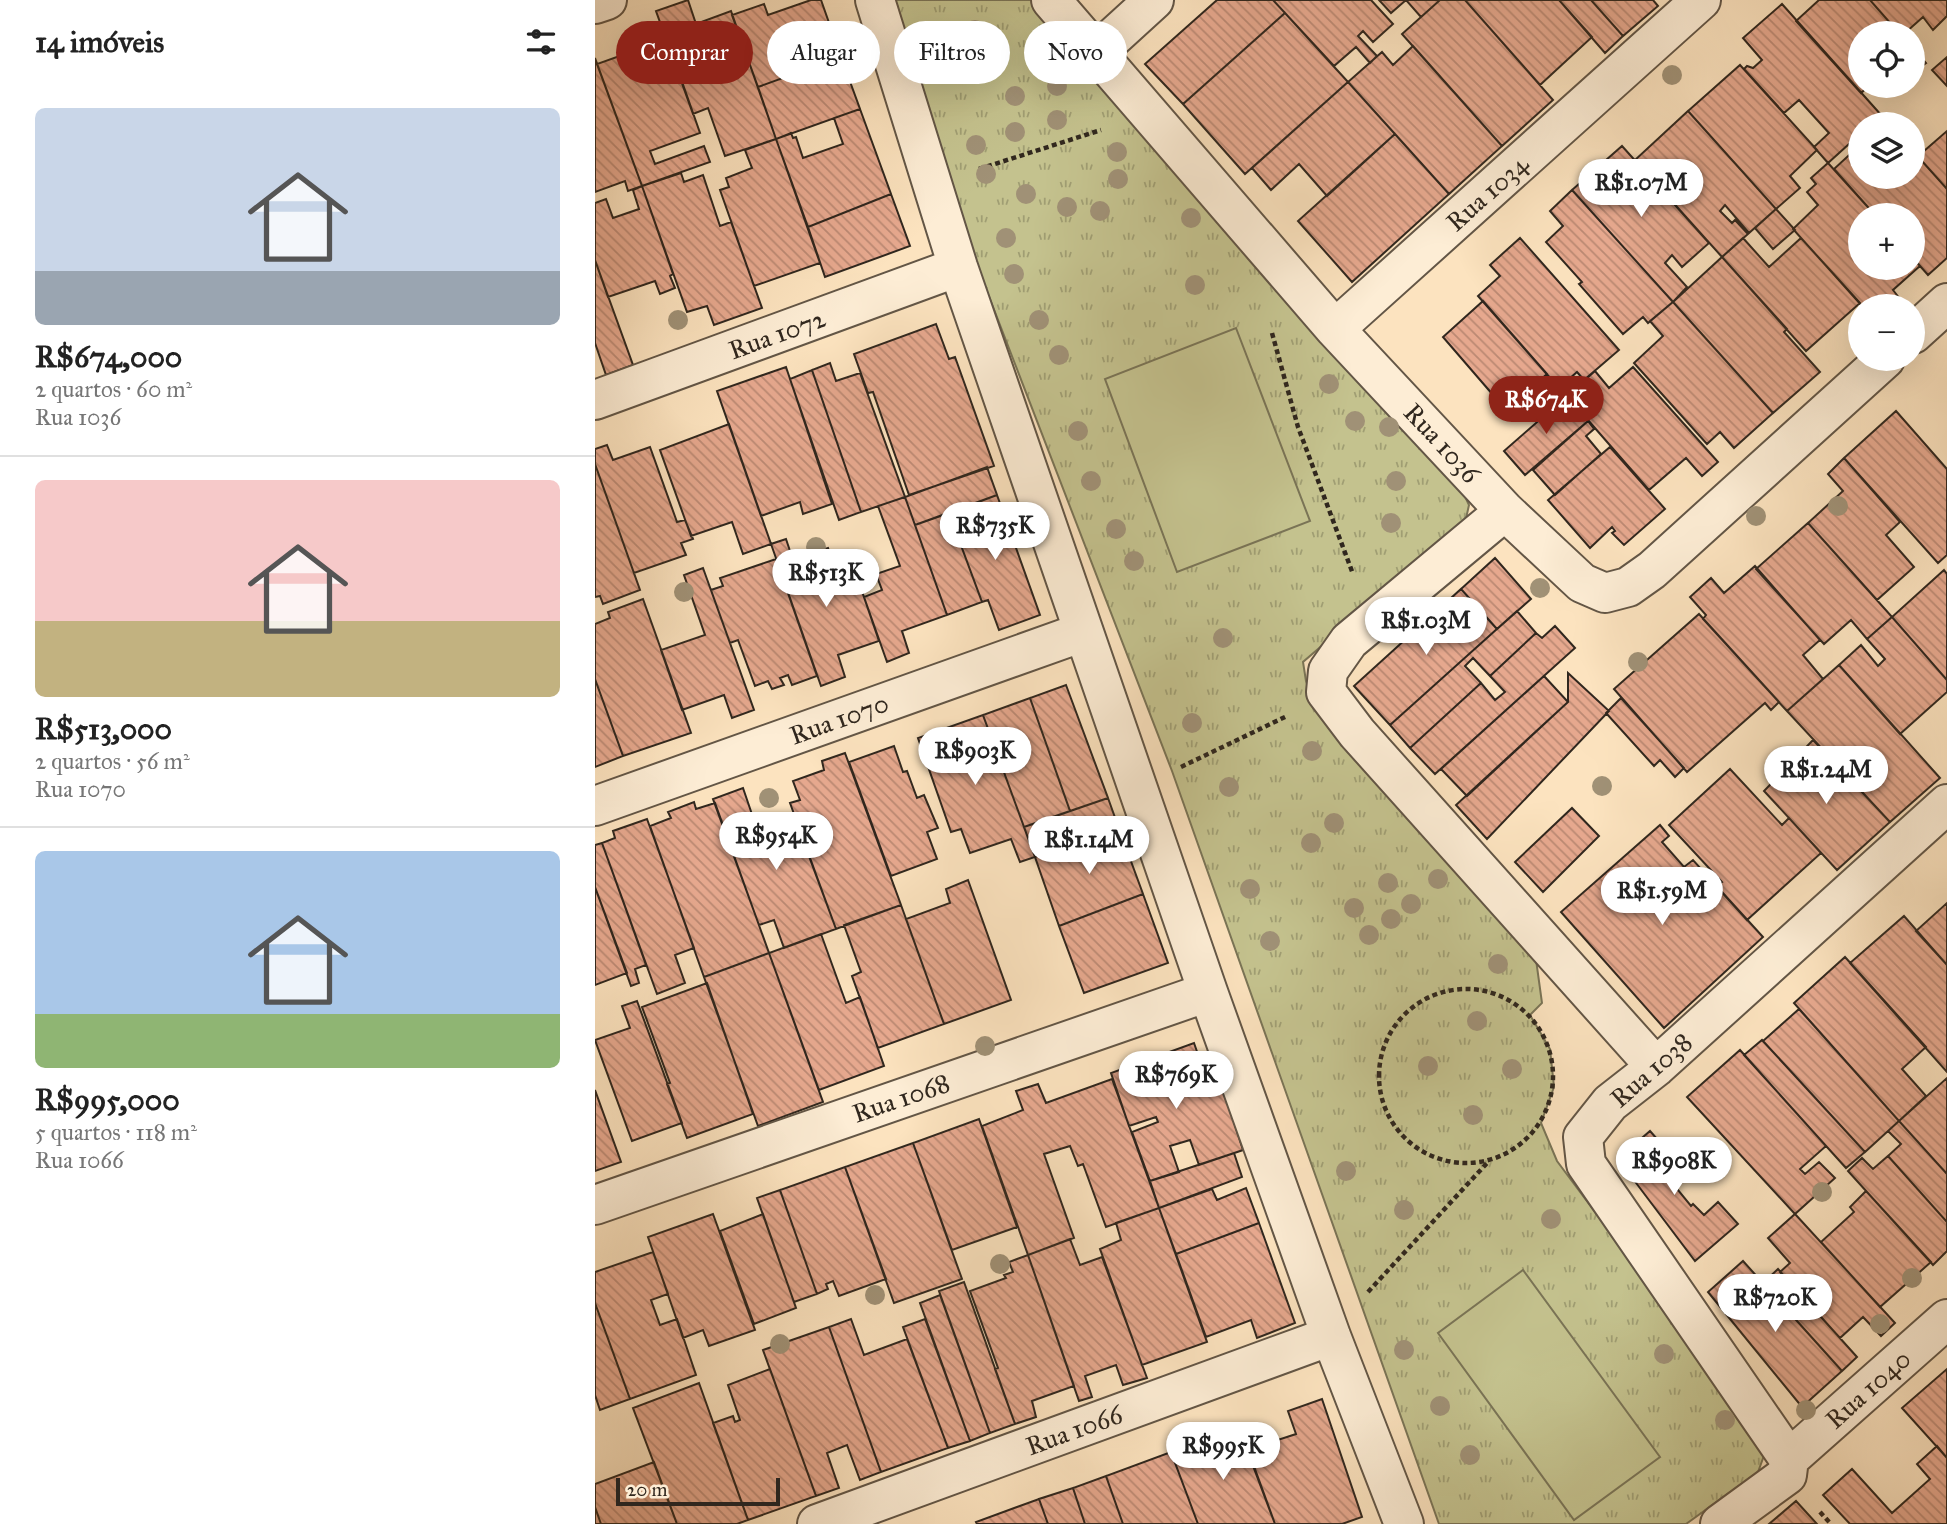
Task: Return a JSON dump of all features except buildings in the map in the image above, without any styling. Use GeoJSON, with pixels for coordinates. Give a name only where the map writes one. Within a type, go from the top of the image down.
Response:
{"type":"FeatureCollection","features":[{"type":"Feature","properties":{"kind":"street"},"geometry":{"type":"LineString","coordinates":[[595,4],[607,0]]}},
{"type":"Feature","properties":{"kind":"street"},"geometry":{"type":"LineString","coordinates":[[875,0],[958,267],[1083,632],[1331,1336],[1403,1524]]}},
{"type":"Feature","properties":{"kind":"street","name":"Rua 1036"},"geometry":{"type":"LineString","coordinates":[[1051,0],[1070,21]]}},
{"type":"Feature","properties":{"kind":"street"},"geometry":{"type":"LineString","coordinates":[[1127,25],[1154,0]]}},
{"type":"Feature","properties":{"kind":"street","name":"Rua 1034"},"geometry":{"type":"LineString","coordinates":[[1335,329],[1701,0]]}},
{"type":"Feature","properties":{"kind":"street","name":"Rua 1036"},"geometry":{"type":"LineString","coordinates":[[1124,84],[1335,329],[1505,511],[1582,583],[1605,593],[1628,587],[1652,570],[1872,371]]}},
{"type":"Feature","properties":{"kind":"street","name":"Rua 1072"},"geometry":{"type":"LineString","coordinates":[[595,400],[958,267]]}},
{"type":"Feature","properties":{"kind":"street"},"geometry":{"type":"LineString","coordinates":[[1925,323],[1947,303]]}},
{"type":"Feature","properties":{"kind":"street"},"geometry":{"type":"LineString","coordinates":[[1505,511],[1349,641],[1328,671],[1326,692],[1357,733],[1656,1067]]}},
{"type":"Feature","properties":{"kind":"street","name":"Rua 1070"},"geometry":{"type":"LineString","coordinates":[[595,806],[1083,632]]}},
{"type":"Feature","properties":{"kind":"street","name":"Rua 1038"},"geometry":{"type":"LineString","coordinates":[[1790,1460],[1586,1164],[1583,1137],[1610,1103],[1656,1067],[1947,804]]}},
{"type":"Feature","properties":{"kind":"street","name":"Rua 1068"},"geometry":{"type":"LineString","coordinates":[[595,1205],[1208,992]]}},
{"type":"Feature","properties":{"kind":"street","name":"Rua 1040"},"geometry":{"type":"LineString","coordinates":[[1720,1524],[1787,1475],[1790,1460],[1947,1319]]}},
{"type":"Feature","properties":{"kind":"street","name":"Rua 1066"},"geometry":{"type":"LineString","coordinates":[[817,1524],[1331,1336]]}},
{"type":"Feature","properties":{"kind":"path"},"geometry":{"type":"LineString","coordinates":[[970,172],[1109,127]]}},
{"type":"Feature","properties":{"kind":"path"},"geometry":{"type":"LineString","coordinates":[[1270,324],[1298,427],[1356,582]]}},
{"type":"Feature","properties":{"kind":"path"},"geometry":{"type":"LineString","coordinates":[[1172,771],[1317,702],[1326,692]]}},
{"type":"Feature","properties":{"kind":"path"},"geometry":{"type":"LineString","coordinates":[[1360,1301],[1489,1162],[1514,1151],[1541,1123],[1554,1087],[1550,1049],[1530,1015],[1498,994],[1459,989],[1423,1000],[1397,1022],[1382,1052],[1379,1086],[1388,1118],[1410,1144],[1461,1165],[1489,1162]]}},
{"type":"Feature","properties":{"kind":"green space"},"geometry":{"type":"Polygon","coordinates":[[[890,0],[1032,0],[1050,21],[1024,21],[1024,84],[1106,84],[1462,490],[1469,505],[1465,523],[1303,662],[1306,681],[1310,692],[1534,945],[1542,1003],[1530,1015],[1550,1049],[1554,1087],[1541,1123],[1557,1161],[1763,1437],[1766,1450],[1758,1472],[1686,1524],[1439,1524],[1172,771],[944,180],[915,84],[1010,84],[1010,21],[896,21],[890,0]]]}},
{"type":"Feature","properties":{"kind":"green space"},"geometry":{"type":"Polygon","coordinates":[[[1236,328],[1310,521],[1177,572],[1105,379],[1236,328]]]}},
{"type":"Feature","properties":{"kind":"green space"},"geometry":{"type":"Polygon","coordinates":[[[1523,1270],[1660,1457],[1574,1520],[1438,1333],[1523,1270]]]}}]}
